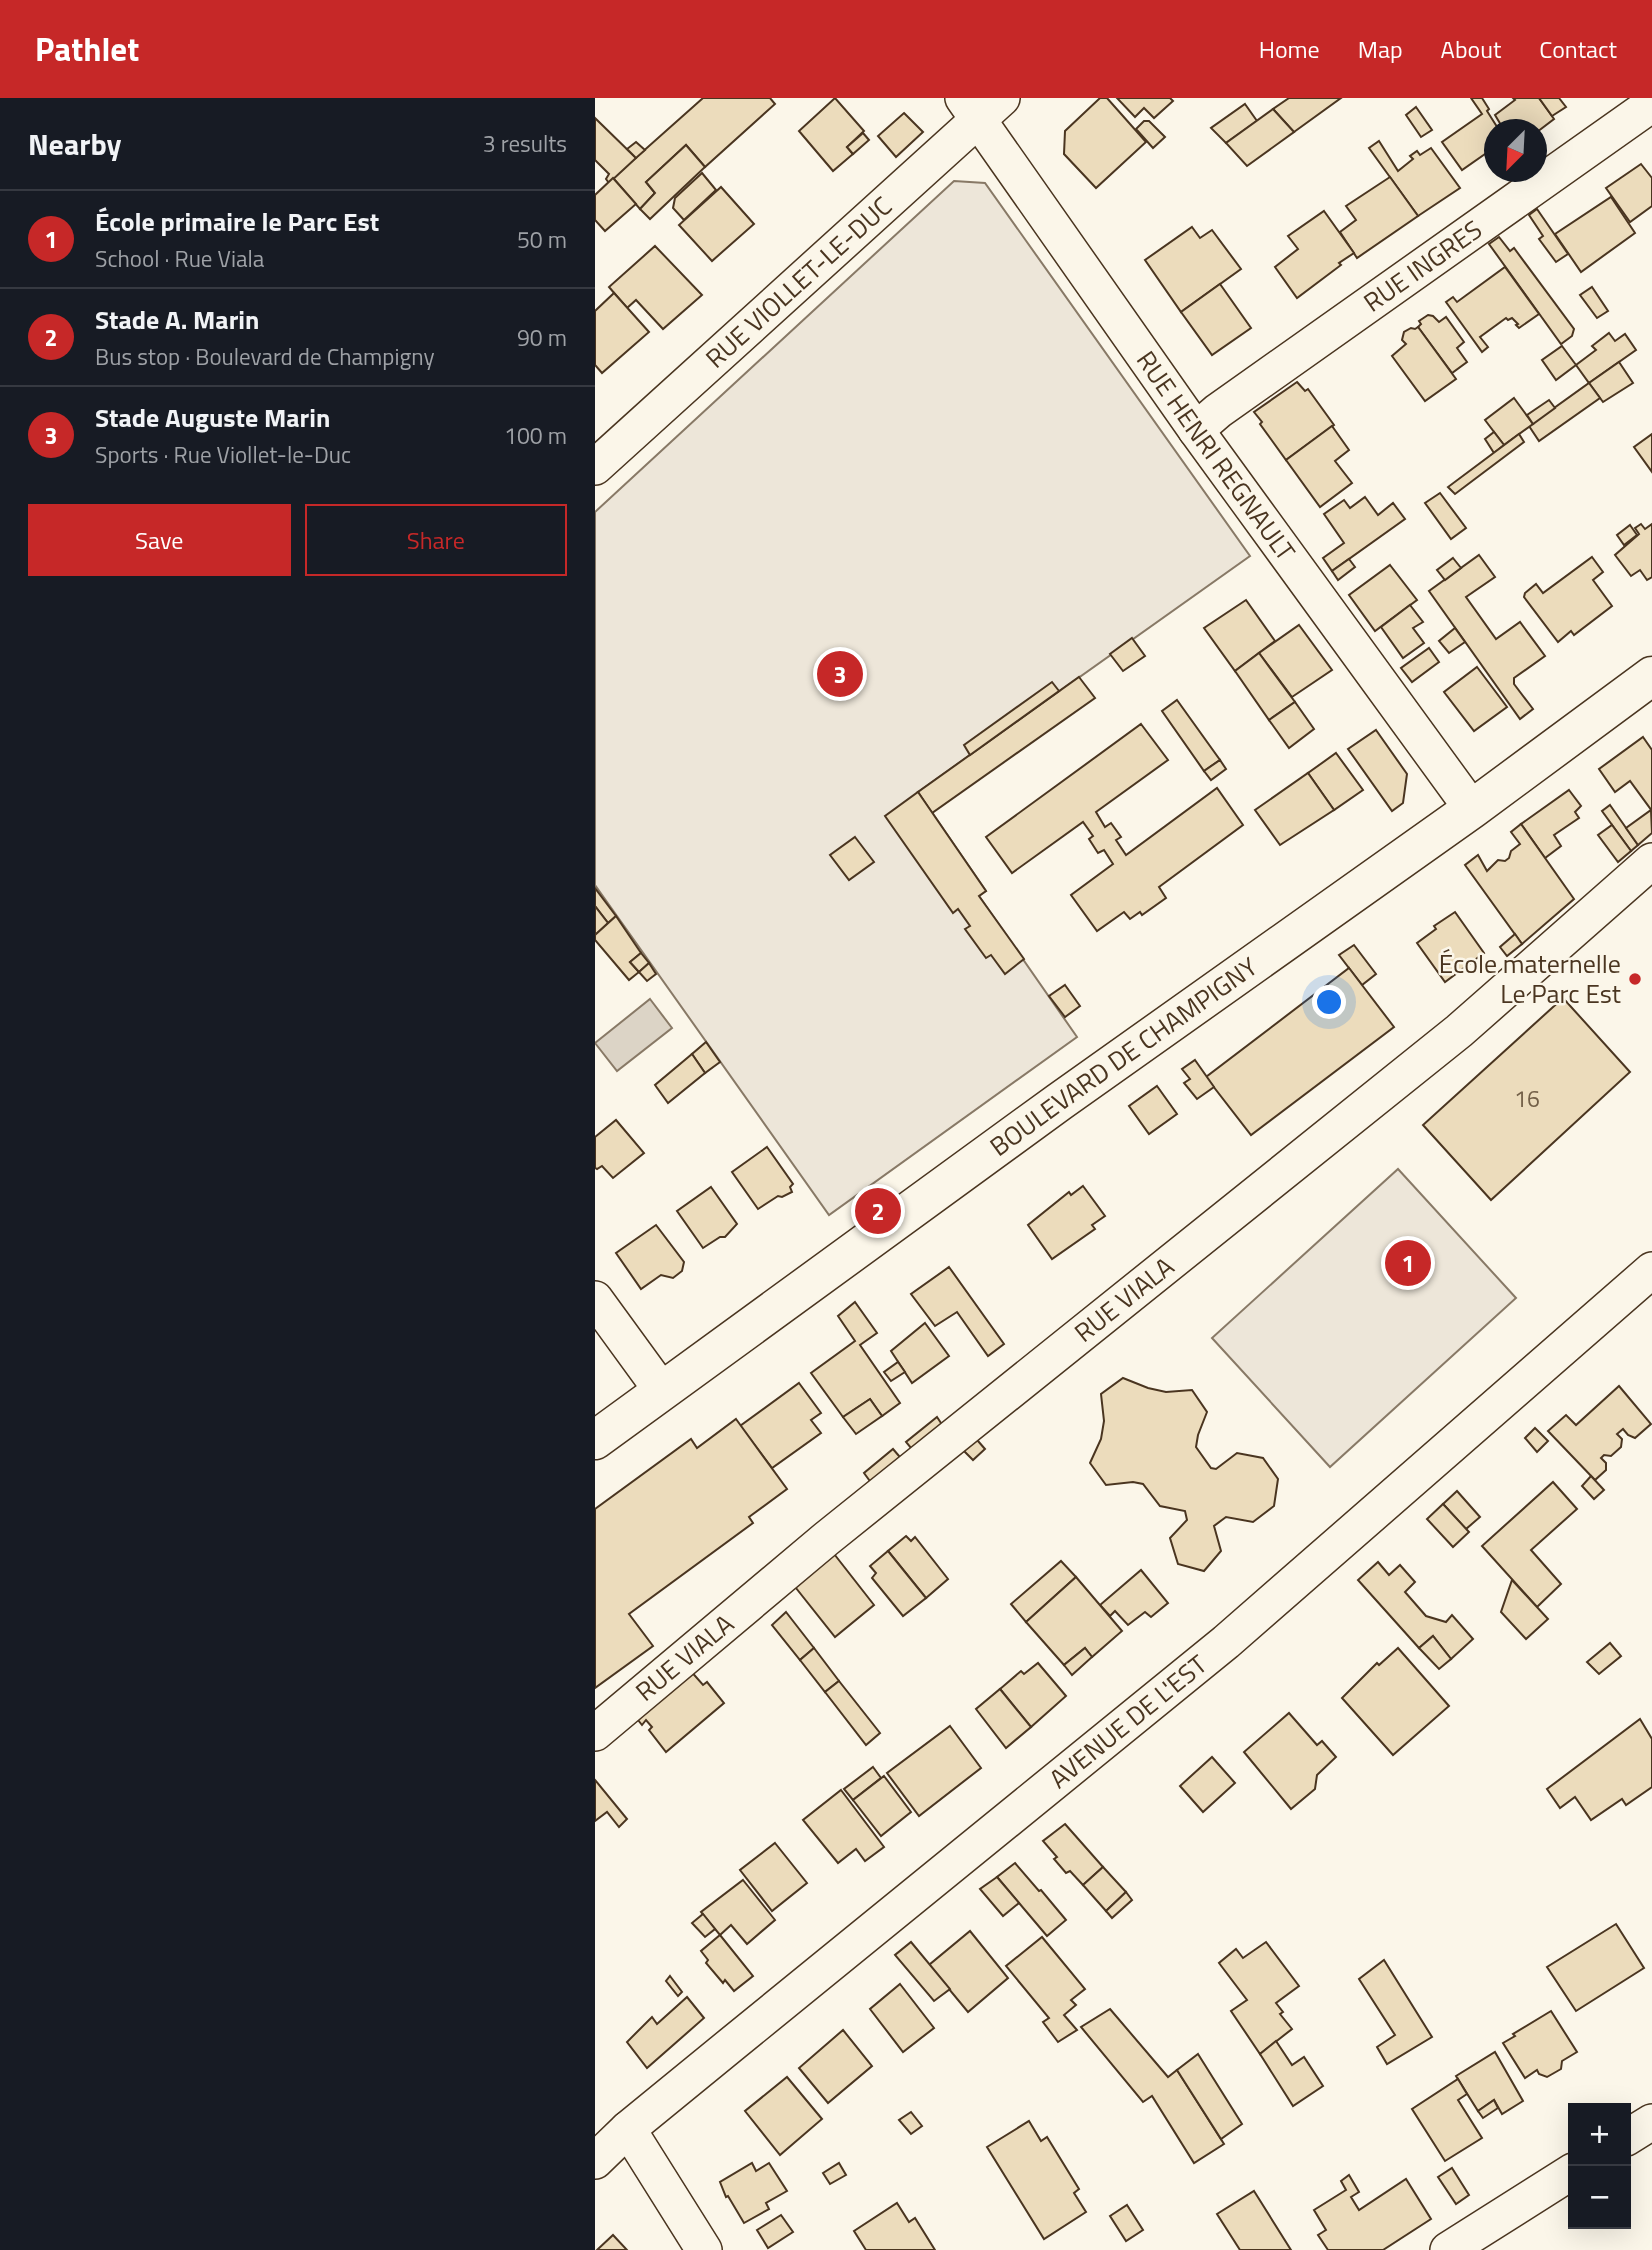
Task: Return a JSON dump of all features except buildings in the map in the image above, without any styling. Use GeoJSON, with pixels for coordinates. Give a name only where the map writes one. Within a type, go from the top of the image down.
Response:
{"type":"FeatureCollection","features":[{"type":"Feature","properties":{"kind":"main road","name":"BOULEVARD DE CHAMPIGNY"},"geometry":{"type":"LineString","coordinates":[[595,1440],[1059,1102],[1472,809],[1652,676]]}},
{"type":"Feature","properties":{"kind":"street","name":"RUE INGRES"},"geometry":{"type":"LineString","coordinates":[[1196,430],[1218,411],[1652,104]]}},
{"type":"Feature","properties":{"kind":"street","name":"RUE HENRI REGNAULT"},"geometry":{"type":"LineString","coordinates":[[981,105],[1196,430],[1472,809]]}},
{"type":"Feature","properties":{"kind":"street","name":"RUE VIOLLET-LE-DUC"},"geometry":{"type":"LineString","coordinates":[[595,467],[981,105]]}},
{"type":"Feature","properties":{"kind":"street","name":"RUE VIALA"},"geometry":{"type":"LineString","coordinates":[[595,1733],[826,1539],[1459,1031],[1652,861]]}},
{"type":"Feature","properties":{"kind":"street","name":"AVENUE DE L'EST"},"geometry":{"type":"LineString","coordinates":[[595,2161],[628,2129],[1226,1642],[1652,1270]]}},
{"type":"Feature","properties":{"kind":"street"},"geometry":{"type":"LineString","coordinates":[[595,1299],[662,1391]]}},
{"type":"Feature","properties":{"kind":"street"},"geometry":{"type":"LineString","coordinates":[[1631,2135],[1652,2122]]}},
{"type":"Feature","properties":{"kind":"street"},"geometry":{"type":"LineString","coordinates":[[628,2129],[704,2250]]}},
{"type":"Feature","properties":{"kind":"street"},"geometry":{"type":"LineString","coordinates":[[1448,2250],[1568,2174]]}},
{"type":"Feature","properties":{"kind":"shaded area"},"geometry":{"type":"Polygon","coordinates":[[[954,181],[985,183],[1250,556],[918,792],[986,891],[979,896],[1077,1037],[829,1215],[595,885],[595,512],[954,181]]]}},
{"type":"Feature","properties":{"kind":"shaded area"},"geometry":{"type":"Polygon","coordinates":[[[650,999],[672,1028],[617,1071],[595,1043],[650,999]]]}},
{"type":"Feature","properties":{"kind":"shaded area"},"geometry":{"type":"Polygon","coordinates":[[[1398,1169],[1516,1298],[1330,1467],[1212,1338],[1398,1169]]]}},
{"type":"Feature","properties":{"kind":"place","name":"Stade Auguste Marin"},"geometry":{"type":"Point","coordinates":[840,674]}},
{"type":"Feature","properties":{"kind":"place","name":"École maternelle Le Parc Est"},"geometry":{"type":"Point","coordinates":[1635,979]}},
{"type":"Feature","properties":{"kind":"place","name":"Stade A. Marin"},"geometry":{"type":"Point","coordinates":[878,1211]}},
{"type":"Feature","properties":{"kind":"place","name":"École primaire le Parc Est"},"geometry":{"type":"Point","coordinates":[1408,1263]}}]}
